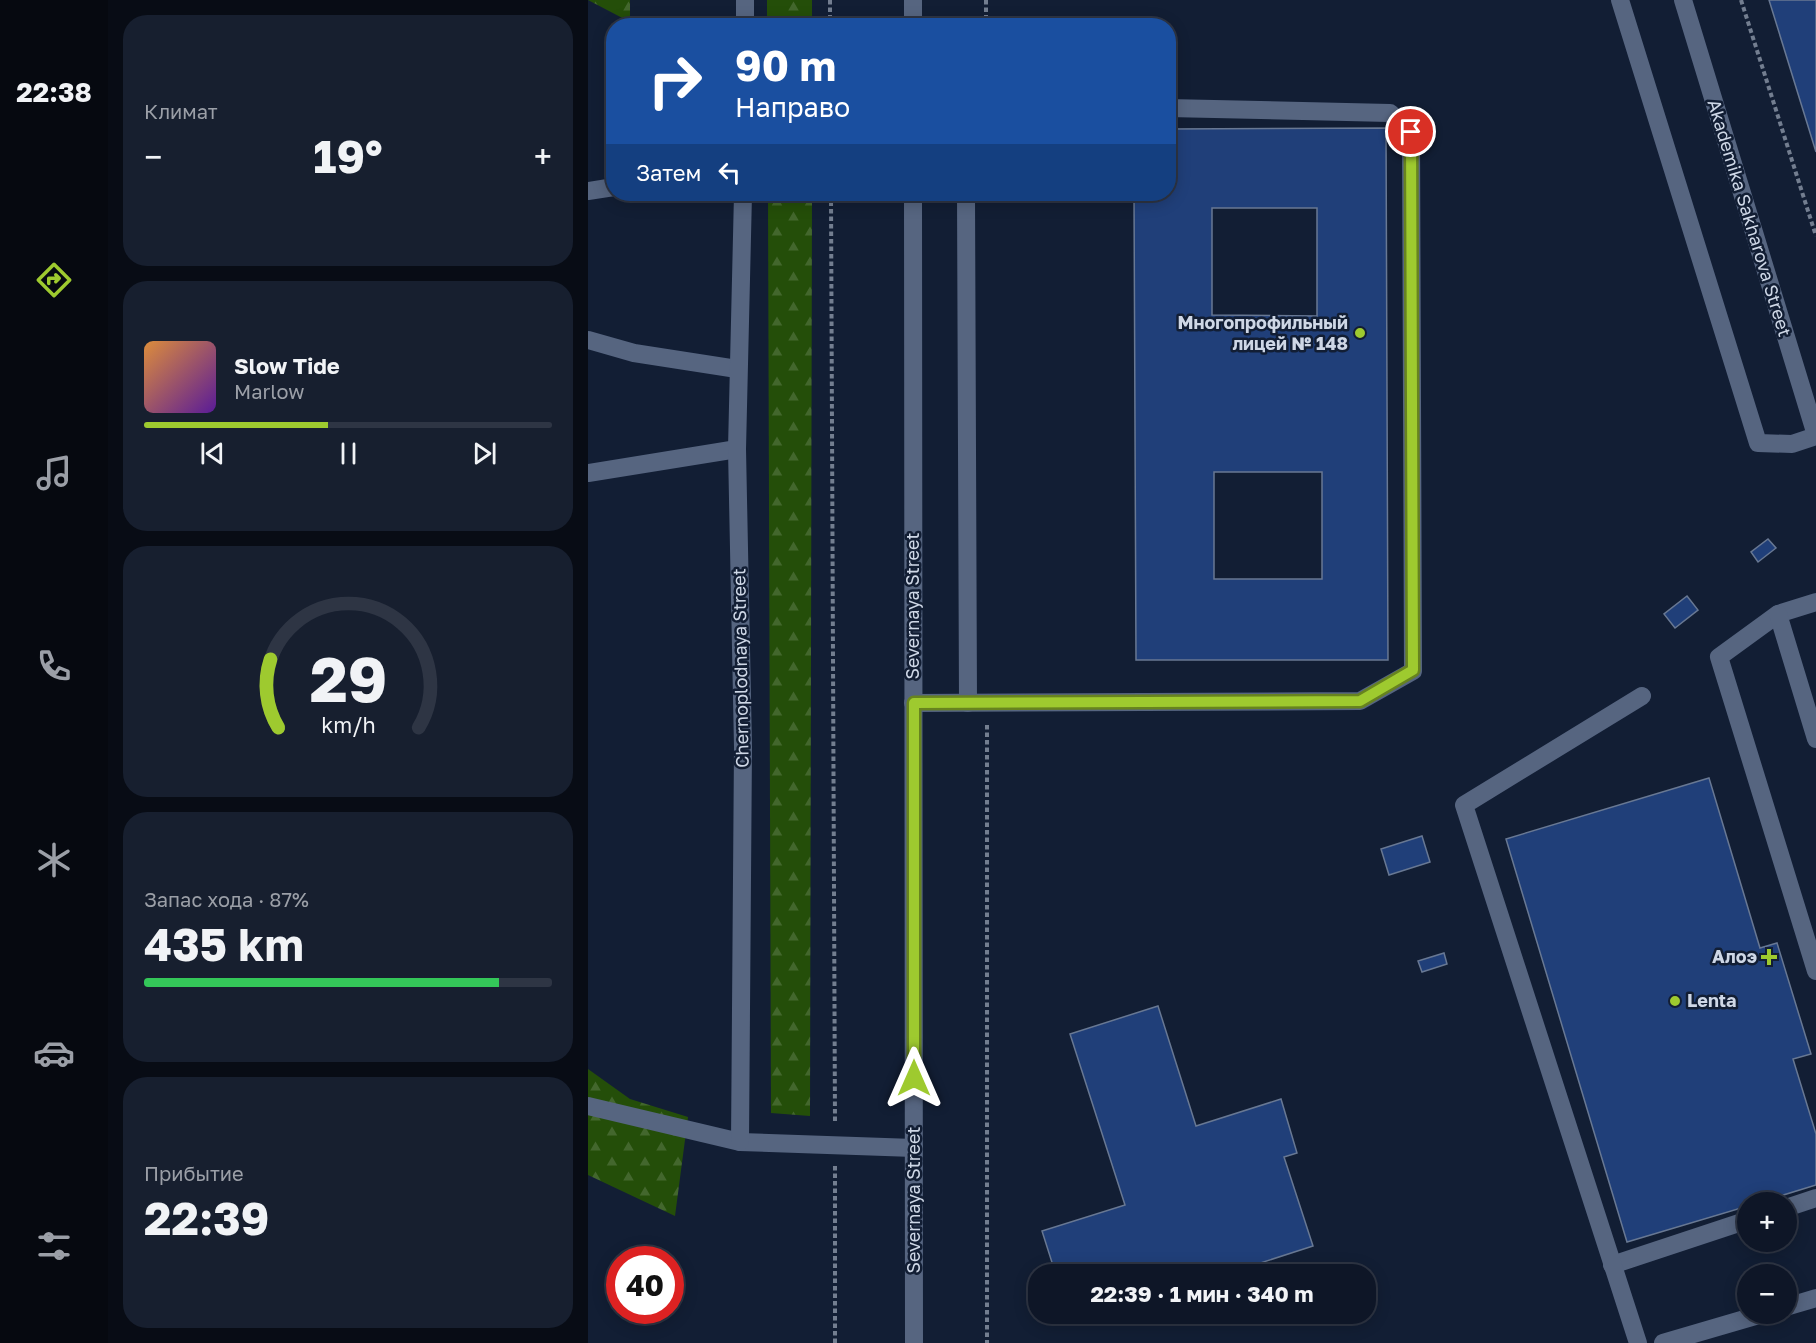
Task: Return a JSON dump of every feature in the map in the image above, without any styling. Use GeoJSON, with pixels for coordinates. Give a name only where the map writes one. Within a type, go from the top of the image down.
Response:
{"type":"FeatureCollection","features":[{"type":"Feature","properties":{"kind":"street"},"geometry":{"type":"LineString","coordinates":[[745,0],[745,18]]}},
{"type":"Feature","properties":{"kind":"street"},"geometry":{"type":"LineString","coordinates":[[913,0],[913,18]]}},
{"type":"Feature","properties":{"kind":"street"},"geometry":{"type":"LineString","coordinates":[[1620,0],[1758,443],[1792,444],[1816,436]]}},
{"type":"Feature","properties":{"kind":"street","name":"Akademika Sakharova Street"},"geometry":{"type":"LineString","coordinates":[[1683,0],[1816,436]]}},
{"type":"Feature","properties":{"kind":"street"},"geometry":{"type":"LineString","coordinates":[[914,703],[1360,701],[1413,670],[1411,132],[1390,113],[1176,108]]}},
{"type":"Feature","properties":{"kind":"street"},"geometry":{"type":"LineString","coordinates":[[588,192],[606,189]]}},
{"type":"Feature","properties":{"kind":"street","name":"Chernoplodnaya Street"},"geometry":{"type":"LineString","coordinates":[[740,1142],[744,747],[737,369],[744,201]]}},
{"type":"Feature","properties":{"kind":"street","name":"Severnaya Street"},"geometry":{"type":"LineString","coordinates":[[913,201],[914,1343]]}},
{"type":"Feature","properties":{"kind":"street"},"geometry":{"type":"LineString","coordinates":[[966,201],[968,703]]}},
{"type":"Feature","properties":{"kind":"street"},"geometry":{"type":"LineString","coordinates":[[588,340],[634,352],[737,369]]}},
{"type":"Feature","properties":{"kind":"street"},"geometry":{"type":"LineString","coordinates":[[588,473],[737,449]]}},
{"type":"Feature","properties":{"kind":"street"},"geometry":{"type":"LineString","coordinates":[[1816,602],[1778,614],[1719,657],[1816,971]]}},
{"type":"Feature","properties":{"kind":"street"},"geometry":{"type":"LineString","coordinates":[[1778,614],[1816,739]]}},
{"type":"Feature","properties":{"kind":"street"},"geometry":{"type":"LineString","coordinates":[[1638,1343],[1464,805],[1642,696]]}},
{"type":"Feature","properties":{"kind":"street"},"geometry":{"type":"LineString","coordinates":[[588,1106],[740,1142],[914,1148]]}},
{"type":"Feature","properties":{"kind":"street"},"geometry":{"type":"LineString","coordinates":[[1797,1204],[1816,1198]]}},
{"type":"Feature","properties":{"kind":"street"},"geometry":{"type":"LineString","coordinates":[[1612,1265],[1737,1224]]}},
{"type":"Feature","properties":{"kind":"street"},"geometry":{"type":"LineString","coordinates":[[1797,1304],[1816,1298]]}},
{"type":"Feature","properties":{"kind":"street"},"geometry":{"type":"LineString","coordinates":[[1663,1343],[1737,1321]]}},
{"type":"Feature","properties":{"kind":"path"},"geometry":{"type":"LineString","coordinates":[[830,0],[830,18]]}},
{"type":"Feature","properties":{"kind":"path"},"geometry":{"type":"LineString","coordinates":[[986,0],[986,18]]}},
{"type":"Feature","properties":{"kind":"path"},"geometry":{"type":"LineString","coordinates":[[1741,0],[1816,236]]}},
{"type":"Feature","properties":{"kind":"path"},"geometry":{"type":"LineString","coordinates":[[831,201],[835,1343]]}},
{"type":"Feature","properties":{"kind":"path"},"geometry":{"type":"LineString","coordinates":[[987,702],[987,1343]]}},
{"type":"Feature","properties":{"kind":"green space"},"geometry":{"type":"Polygon","coordinates":[[[588,0],[630,0],[630,18],[622,18],[588,0]]]}},
{"type":"Feature","properties":{"kind":"green space"},"geometry":{"type":"Polygon","coordinates":[[[767,0],[812,0],[812,18],[767,18],[767,0]]]}},
{"type":"Feature","properties":{"kind":"green space"},"geometry":{"type":"Polygon","coordinates":[[[768,201],[812,201],[810,1116],[771,1113],[768,201]]]}},
{"type":"Feature","properties":{"kind":"green space"},"geometry":{"type":"Polygon","coordinates":[[[588,1069],[630,1099],[688,1117],[675,1216],[588,1175],[588,1069]]]}},
{"type":"Feature","properties":{"kind":"building"},"geometry":{"type":"Polygon","coordinates":[[[1769,0],[1816,0],[1816,152],[1769,0]]]}},
{"type":"Feature","properties":{"kind":"building"},"geometry":{"type":"Polygon","coordinates":[[[1386,128],[1388,660],[1136,660],[1134,201],[1176,201],[1176,129],[1386,128]],[[1212,208],[1212,315],[1317,316],[1317,208],[1212,208]],[[1214,472],[1214,579],[1322,579],[1322,472],[1214,472]]]}},
{"type":"Feature","properties":{"kind":"building"},"geometry":{"type":"Polygon","coordinates":[[[1768,539],[1776,548],[1758,562],[1751,552],[1768,539]]]}},
{"type":"Feature","properties":{"kind":"building"},"geometry":{"type":"Polygon","coordinates":[[[1687,596],[1698,610],[1675,628],[1664,614],[1687,596]]]}},
{"type":"Feature","properties":{"kind":"building","name":"Lenta"},"geometry":{"type":"Polygon","coordinates":[[[1709,778],[1760,948],[1777,943],[1811,1054],[1793,1059],[1816,1134],[1816,1185],[1793,1192],[1737,1192],[1737,1209],[1627,1242],[1506,839],[1709,778]]]}},
{"type":"Feature","properties":{"kind":"building"},"geometry":{"type":"Polygon","coordinates":[[[1422,836],[1430,862],[1389,875],[1381,849],[1422,836]]]}},
{"type":"Feature","properties":{"kind":"building"},"geometry":{"type":"Polygon","coordinates":[[[1444,953],[1447,964],[1422,972],[1418,961],[1444,953]]]}},
{"type":"Feature","properties":{"kind":"building"},"geometry":{"type":"Polygon","coordinates":[[[1158,1006],[1196,1126],[1281,1099],[1297,1153],[1284,1157],[1313,1246],[1257,1264],[1052,1264],[1042,1231],[1125,1205],[1070,1034],[1158,1006]]]}},
{"type":"Feature","properties":{"kind":"place","name":"Многопрофильный лицей № 148"},"geometry":{"type":"Point","coordinates":[1360,333]}},
{"type":"Feature","properties":{"kind":"place","name":"Алоэ"},"geometry":{"type":"Point","coordinates":[1769,957]}},
{"type":"Feature","properties":{"kind":"place","name":"Lenta"},"geometry":{"type":"Point","coordinates":[1675,1001]}},
{"type":"Feature","properties":{"kind":"route"},"geometry":{"type":"LineString","coordinates":[[914,1078],[914,703],[1360,701],[1413,670],[1411,132]]}}]}
